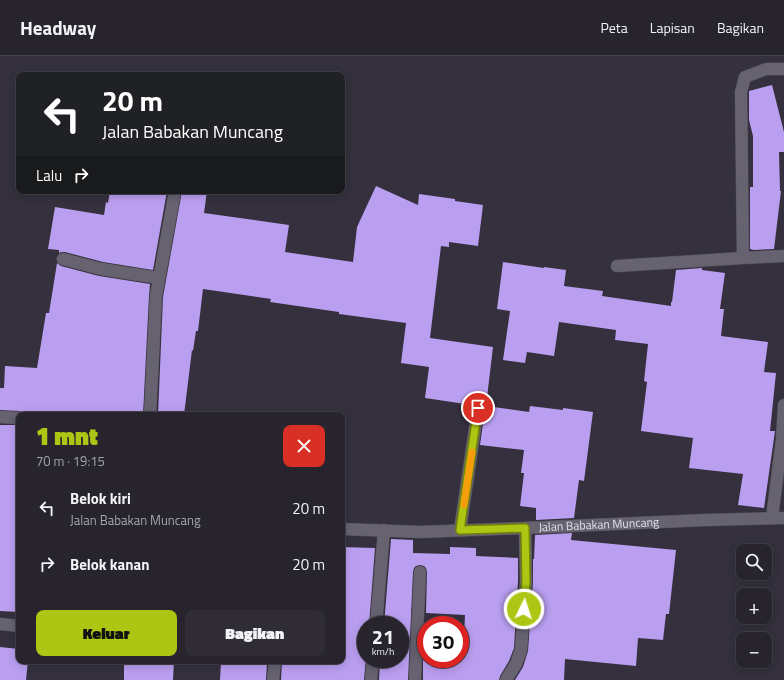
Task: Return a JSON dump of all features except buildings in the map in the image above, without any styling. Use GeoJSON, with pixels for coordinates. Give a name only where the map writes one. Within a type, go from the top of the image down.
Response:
{"type":"FeatureCollection","features":[{"type":"Feature","properties":{"kind":"street"},"geometry":{"type":"LineString","coordinates":[[743,258],[741,92],[745,77],[766,69],[784,69]]}},
{"type":"Feature","properties":{"kind":"street"},"geometry":{"type":"LineString","coordinates":[[150,412],[156,296],[174,194]]}},
{"type":"Feature","properties":{"kind":"street"},"geometry":{"type":"LineString","coordinates":[[617,266],[784,256]]}},
{"type":"Feature","properties":{"kind":"street"},"geometry":{"type":"LineString","coordinates":[[63,259],[101,269],[159,278]]}},
{"type":"Feature","properties":{"kind":"street"},"geometry":{"type":"LineString","coordinates":[[778,518],[784,405]]}},
{"type":"Feature","properties":{"kind":"street"},"geometry":{"type":"LineString","coordinates":[[460,530],[478,408]]}},
{"type":"Feature","properties":{"kind":"street"},"geometry":{"type":"LineString","coordinates":[[0,416],[16,418]]}},
{"type":"Feature","properties":{"kind":"street","name":"Jalan Babakan Muncang"},"geometry":{"type":"LineString","coordinates":[[345,529],[421,532],[778,518]]}},
{"type":"Feature","properties":{"kind":"street"},"geometry":{"type":"LineString","coordinates":[[506,680],[516,664],[521,650],[526,581],[525,528]]}},
{"type":"Feature","properties":{"kind":"street"},"geometry":{"type":"LineString","coordinates":[[377,616],[384,530]]}},
{"type":"Feature","properties":{"kind":"street"},"geometry":{"type":"LineString","coordinates":[[415,680],[420,572]]}},
{"type":"Feature","properties":{"kind":"street"},"geometry":{"type":"LineString","coordinates":[[0,624],[16,626]]}},
{"type":"Feature","properties":{"kind":"street"},"geometry":{"type":"LineString","coordinates":[[273,680],[276,664]]}},
{"type":"Feature","properties":{"kind":"street"},"geometry":{"type":"LineString","coordinates":[[371,680],[372,668]]}},
{"type":"Feature","properties":{"kind":"slow traffic"},"geometry":{"type":"LineString","coordinates":[[464,505],[472,452]]}},
{"type":"Feature","properties":{"kind":"route"},"geometry":{"type":"LineString","coordinates":[[478,408],[460,530],[525,528],[526,581],[524,609]]}}]}
